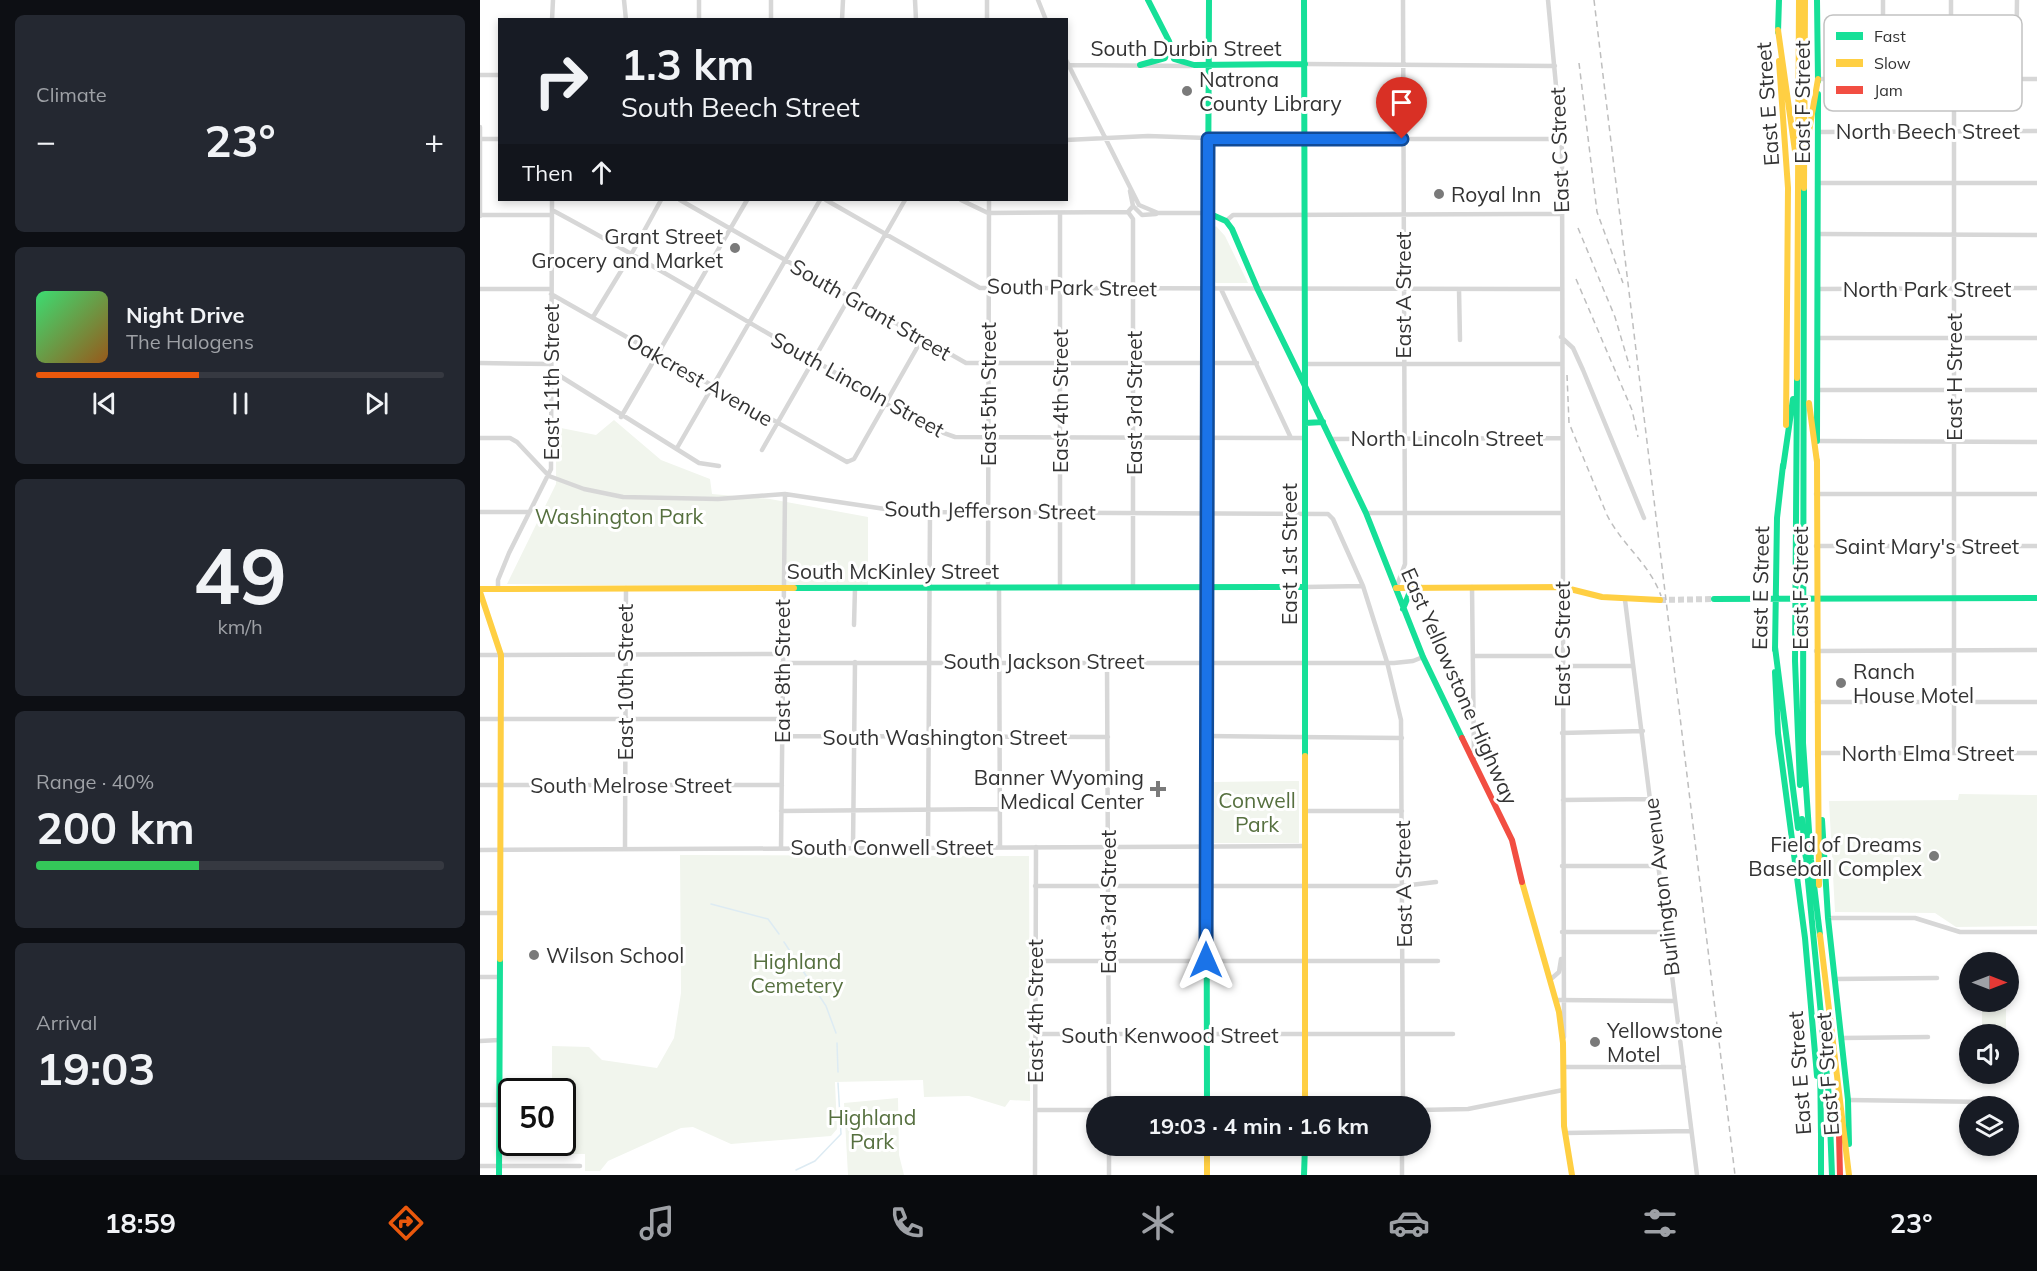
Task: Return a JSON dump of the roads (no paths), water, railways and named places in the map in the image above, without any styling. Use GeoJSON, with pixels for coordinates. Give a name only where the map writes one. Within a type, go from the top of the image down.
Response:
{"type":"FeatureCollection","features":[{"type":"Feature","properties":{"kind":"main road"},"geometry":{"type":"LineString","coordinates":[[1148,0],[1169,41],[1176,61],[1194,65]]}},
{"type":"Feature","properties":{"kind":"main road"},"geometry":{"type":"LineString","coordinates":[[1207,1096],[1206,588],[1209,0]]}},
{"type":"Feature","properties":{"kind":"main road","name":"East 1st Street"},"geometry":{"type":"LineString","coordinates":[[1304,0],[1305,1096]]}},
{"type":"Feature","properties":{"kind":"main road","name":"East E Street"},"geometry":{"type":"LineString","coordinates":[[1779,0],[1778,30],[1788,188],[1788,387],[1777,518],[1775,647],[1778,733],[1804,938],[1821,1136],[1821,1175]]}},
{"type":"Feature","properties":{"kind":"main road"},"geometry":{"type":"LineString","coordinates":[[1799,0],[1802,179]]}},
{"type":"Feature","properties":{"kind":"main road"},"geometry":{"type":"LineString","coordinates":[[1805,0],[1797,743],[1805,862]]}},
{"type":"Feature","properties":{"kind":"main road","name":"East F Street"},"geometry":{"type":"LineString","coordinates":[[1817,0],[1819,183],[1816,651],[1818,753],[1828,918],[1848,1100],[1849,1175]]}},
{"type":"Feature","properties":{"kind":"main road"},"geometry":{"type":"LineString","coordinates":[[1778,30],[1802,179]]}},
{"type":"Feature","properties":{"kind":"main road"},"geometry":{"type":"LineString","coordinates":[[1140,65],[1165,58],[1169,41]]}},
{"type":"Feature","properties":{"kind":"main road","name":"South Durbin Street"},"geometry":{"type":"LineString","coordinates":[[1194,65],[1305,64]]}},
{"type":"Feature","properties":{"kind":"main road"},"geometry":{"type":"LineString","coordinates":[[1802,179],[1818,79]]}},
{"type":"Feature","properties":{"kind":"main road"},"geometry":{"type":"LineString","coordinates":[[1208,213],[1226,221]]}},
{"type":"Feature","properties":{"kind":"main road","name":"East Yellowstone Highway"},"geometry":{"type":"LineString","coordinates":[[1226,221],[1243,251],[1258,290],[1332,439],[1366,513],[1424,657],[1512,840],[1526,899],[1557,1000],[1563,1043],[1565,1134],[1572,1175]]}},
{"type":"Feature","properties":{"kind":"main road"},"geometry":{"type":"LineString","coordinates":[[1783,468],[1801,344]]}},
{"type":"Feature","properties":{"kind":"main road"},"geometry":{"type":"LineString","coordinates":[[1801,344],[1817,462]]}},
{"type":"Feature","properties":{"kind":"main road"},"geometry":{"type":"LineString","coordinates":[[1305,423],[1323,422]]}},
{"type":"Feature","properties":{"kind":"main road","name":"South McKinley Street"},"geometry":{"type":"LineString","coordinates":[[480,590],[782,587],[1305,587]]}},
{"type":"Feature","properties":{"kind":"main road"},"geometry":{"type":"LineString","coordinates":[[1396,588],[1563,587],[1602,597],[1625,600],[1660,600]]}},
{"type":"Feature","properties":{"kind":"main road"},"geometry":{"type":"LineString","coordinates":[[1403,609],[1409,594],[1421,588]]}},
{"type":"Feature","properties":{"kind":"main road"},"geometry":{"type":"LineString","coordinates":[[480,590],[501,655],[499,1078]]}},
{"type":"Feature","properties":{"kind":"main road"},"geometry":{"type":"LineString","coordinates":[[1714,599],[2037,598]]}},
{"type":"Feature","properties":{"kind":"main road"},"geometry":{"type":"LineString","coordinates":[[480,601],[486,610]]}},
{"type":"Feature","properties":{"kind":"main road"},"geometry":{"type":"LineString","coordinates":[[1799,614],[1803,753],[1819,937],[1849,1175]]}},
{"type":"Feature","properties":{"kind":"main road"},"geometry":{"type":"LineString","coordinates":[[1775,647],[1805,862],[1829,1097],[1832,1175]]}},
{"type":"Feature","properties":{"kind":"main road"},"geometry":{"type":"LineString","coordinates":[[1818,753],[1819,937]]}},
{"type":"Feature","properties":{"kind":"main road"},"geometry":{"type":"LineString","coordinates":[[1821,1136],[1822,1023]]}},
{"type":"Feature","properties":{"kind":"main road"},"geometry":{"type":"LineString","coordinates":[[1834,1056],[1840,1175]]}},
{"type":"Feature","properties":{"kind":"main road"},"geometry":{"type":"LineString","coordinates":[[499,1156],[499,1175]]}},
{"type":"Feature","properties":{"kind":"main road"},"geometry":{"type":"LineString","coordinates":[[1207,1156],[1207,1175]]}},
{"type":"Feature","properties":{"kind":"main road"},"geometry":{"type":"LineString","coordinates":[[1304,1175],[1305,1156]]}},
{"type":"Feature","properties":{"kind":"street"},"geometry":{"type":"LineString","coordinates":[[552,18],[553,0]]}},
{"type":"Feature","properties":{"kind":"street"},"geometry":{"type":"LineString","coordinates":[[624,0],[626,18]]}},
{"type":"Feature","properties":{"kind":"street"},"geometry":{"type":"LineString","coordinates":[[699,0],[699,18]]}},
{"type":"Feature","properties":{"kind":"street"},"geometry":{"type":"LineString","coordinates":[[771,0],[771,18]]}},
{"type":"Feature","properties":{"kind":"street"},"geometry":{"type":"LineString","coordinates":[[842,18],[843,0]]}},
{"type":"Feature","properties":{"kind":"street"},"geometry":{"type":"LineString","coordinates":[[915,0],[916,18]]}},
{"type":"Feature","properties":{"kind":"street"},"geometry":{"type":"LineString","coordinates":[[987,0],[987,18]]}},
{"type":"Feature","properties":{"kind":"street"},"geometry":{"type":"LineString","coordinates":[[1038,0],[1045,18]]}},
{"type":"Feature","properties":{"kind":"street","name":"East A Street"},"geometry":{"type":"LineString","coordinates":[[1396,588],[1405,564],[1402,0]]}},
{"type":"Feature","properties":{"kind":"street","name":"East C Street"},"geometry":{"type":"LineString","coordinates":[[1548,0],[1562,139],[1562,866],[1566,1030],[1563,1043]]}},
{"type":"Feature","properties":{"kind":"street","name":"East H Street"},"geometry":{"type":"LineString","coordinates":[[1952,0],[1952,15]]}},
{"type":"Feature","properties":{"kind":"street"},"geometry":{"type":"LineString","coordinates":[[2017,0],[2017,15]]}},
{"type":"Feature","properties":{"kind":"street","name":"South Durbin Street"},"geometry":{"type":"LineString","coordinates":[[1068,63],[1194,65]]}},
{"type":"Feature","properties":{"kind":"street"},"geometry":{"type":"LineString","coordinates":[[1305,64],[1555,66]]}},
{"type":"Feature","properties":{"kind":"street"},"geometry":{"type":"LineString","coordinates":[[1068,65],[1139,206],[1158,213]]}},
{"type":"Feature","properties":{"kind":"street"},"geometry":{"type":"LineString","coordinates":[[480,75],[498,75]]}},
{"type":"Feature","properties":{"kind":"street"},"geometry":{"type":"LineString","coordinates":[[1818,79],[1824,79]]}},
{"type":"Feature","properties":{"kind":"street","name":"East H Street"},"geometry":{"type":"LineString","coordinates":[[1954,111],[1954,753]]}},
{"type":"Feature","properties":{"kind":"street"},"geometry":{"type":"LineString","coordinates":[[480,127],[480,215]]}},
{"type":"Feature","properties":{"kind":"street","name":"North Beech Street"},"geometry":{"type":"LineString","coordinates":[[1818,132],[2037,131]]}},
{"type":"Feature","properties":{"kind":"street"},"geometry":{"type":"LineString","coordinates":[[1068,140],[1105,140],[1148,136],[1208,139],[1562,139]]}},
{"type":"Feature","properties":{"kind":"street"},"geometry":{"type":"LineString","coordinates":[[480,139],[498,139]]}},
{"type":"Feature","properties":{"kind":"street"},"geometry":{"type":"LineString","coordinates":[[1819,183],[2037,183]]}},
{"type":"Feature","properties":{"kind":"street"},"geometry":{"type":"LineString","coordinates":[[1129,187],[1133,206],[1142,215]]}},
{"type":"Feature","properties":{"kind":"street","name":"East 11th Street"},"geometry":{"type":"LineString","coordinates":[[498,589],[498,580],[509,553],[549,476],[552,371],[552,201]]}},
{"type":"Feature","properties":{"kind":"street"},"geometry":{"type":"LineString","coordinates":[[593,317],[660,201]]}},
{"type":"Feature","properties":{"kind":"street","name":"South Grant Street"},"geometry":{"type":"LineString","coordinates":[[682,201],[966,363],[1257,363]]}},
{"type":"Feature","properties":{"kind":"street"},"geometry":{"type":"LineString","coordinates":[[621,417],[746,201]]}},
{"type":"Feature","properties":{"kind":"street"},"geometry":{"type":"LineString","coordinates":[[677,448],[819,201]]}},
{"type":"Feature","properties":{"kind":"street","name":"South Park Street"},"geometry":{"type":"LineString","coordinates":[[828,201],[977,286],[1061,289],[1304,289]]}},
{"type":"Feature","properties":{"kind":"street"},"geometry":{"type":"LineString","coordinates":[[762,450],[904,201]]}},
{"type":"Feature","properties":{"kind":"street"},"geometry":{"type":"LineString","coordinates":[[963,201],[988,213],[1128,212],[1133,206]]}},
{"type":"Feature","properties":{"kind":"street","name":"East 5th Street"},"geometry":{"type":"LineString","coordinates":[[988,588],[989,201]]}},
{"type":"Feature","properties":{"kind":"street"},"geometry":{"type":"LineString","coordinates":[[1128,212],[1133,219],[1158,213],[1208,213]]}},
{"type":"Feature","properties":{"kind":"street","name":"South Lincoln Street"},"geometry":{"type":"LineString","coordinates":[[480,215],[552,213],[632,253],[886,402],[941,432],[955,437],[1305,438]]}},
{"type":"Feature","properties":{"kind":"street"},"geometry":{"type":"LineString","coordinates":[[1226,221],[1233,215],[1305,213],[1562,214]]}},
{"type":"Feature","properties":{"kind":"street","name":"East 4th Street"},"geometry":{"type":"LineString","coordinates":[[1060,214],[1060,587]]}},
{"type":"Feature","properties":{"kind":"street","name":"East 3rd Street"},"geometry":{"type":"LineString","coordinates":[[1133,219],[1133,587]]}},
{"type":"Feature","properties":{"kind":"street"},"geometry":{"type":"LineString","coordinates":[[1818,234],[2037,235]]}},
{"type":"Feature","properties":{"kind":"street","name":"North Park Street"},"geometry":{"type":"LineString","coordinates":[[1818,289],[2037,288]]}},
{"type":"Feature","properties":{"kind":"street"},"geometry":{"type":"LineString","coordinates":[[480,289],[551,291]]}},
{"type":"Feature","properties":{"kind":"street"},"geometry":{"type":"LineString","coordinates":[[1221,289],[1291,438]]}},
{"type":"Feature","properties":{"kind":"street"},"geometry":{"type":"LineString","coordinates":[[1304,289],[1562,289]]}},
{"type":"Feature","properties":{"kind":"street"},"geometry":{"type":"LineString","coordinates":[[1459,289],[1460,340]]}},
{"type":"Feature","properties":{"kind":"street","name":"Oakcrest Avenue"},"geometry":{"type":"LineString","coordinates":[[551,291],[776,423],[850,462],[886,402]]}},
{"type":"Feature","properties":{"kind":"street"},"geometry":{"type":"LineString","coordinates":[[1561,337],[1573,348],[1583,369],[1644,518]]}},
{"type":"Feature","properties":{"kind":"street"},"geometry":{"type":"LineString","coordinates":[[1818,338],[2037,338]]}},
{"type":"Feature","properties":{"kind":"street"},"geometry":{"type":"LineString","coordinates":[[886,402],[922,339]]}},
{"type":"Feature","properties":{"kind":"street"},"geometry":{"type":"LineString","coordinates":[[480,363],[551,364]]}},
{"type":"Feature","properties":{"kind":"street"},"geometry":{"type":"LineString","coordinates":[[1305,364],[1561,364]]}},
{"type":"Feature","properties":{"kind":"street"},"geometry":{"type":"LineString","coordinates":[[552,371],[621,417],[699,463],[719,466]]}},
{"type":"Feature","properties":{"kind":"street"},"geometry":{"type":"LineString","coordinates":[[1818,390],[2037,390]]}},
{"type":"Feature","properties":{"kind":"street"},"geometry":{"type":"LineString","coordinates":[[480,438],[510,438],[517,442],[549,476]]}},
{"type":"Feature","properties":{"kind":"street","name":"North Lincoln Street"},"geometry":{"type":"LineString","coordinates":[[1332,439],[1562,438]]}},
{"type":"Feature","properties":{"kind":"street"},"geometry":{"type":"LineString","coordinates":[[1817,441],[2037,442]]}},
{"type":"Feature","properties":{"kind":"street","name":"South Jefferson Street"},"geometry":{"type":"LineString","coordinates":[[549,476],[584,489],[623,497],[718,499],[785,494],[890,511],[1328,514]]}},
{"type":"Feature","properties":{"kind":"street","name":"East 8th Street"},"geometry":{"type":"LineString","coordinates":[[781,848],[782,587],[785,494]]}},
{"type":"Feature","properties":{"kind":"street"},"geometry":{"type":"LineString","coordinates":[[1816,494],[2037,494]]}},
{"type":"Feature","properties":{"kind":"street"},"geometry":{"type":"LineString","coordinates":[[928,847],[927,588],[930,512]]}},
{"type":"Feature","properties":{"kind":"street"},"geometry":{"type":"LineString","coordinates":[[480,513],[529,513]]}},
{"type":"Feature","properties":{"kind":"street"},"geometry":{"type":"LineString","coordinates":[[1366,513],[1562,513]]}},
{"type":"Feature","properties":{"kind":"street","name":"East A Street"},"geometry":{"type":"LineString","coordinates":[[1328,514],[1333,519],[1363,586],[1387,662],[1401,720],[1403,1096]]}},
{"type":"Feature","properties":{"kind":"street","name":"Saint Mary's Street"},"geometry":{"type":"LineString","coordinates":[[1816,546],[2037,546]]}},
{"type":"Feature","properties":{"kind":"street"},"geometry":{"type":"LineString","coordinates":[[1305,587],[1363,586]]}},
{"type":"Feature","properties":{"kind":"street"},"geometry":{"type":"LineString","coordinates":[[1472,587],[1474,759]]}},
{"type":"Feature","properties":{"kind":"street","name":"East 10th Street"},"geometry":{"type":"LineString","coordinates":[[625,848],[626,588]]}},
{"type":"Feature","properties":{"kind":"street"},"geometry":{"type":"LineString","coordinates":[[854,625],[855,588]]}},
{"type":"Feature","properties":{"kind":"street"},"geometry":{"type":"LineString","coordinates":[[999,588],[1000,847]]}},
{"type":"Feature","properties":{"kind":"street","name":"Burlington Avenue"},"geometry":{"type":"LineString","coordinates":[[1625,600],[1696,1175]]}},
{"type":"Feature","properties":{"kind":"street"},"geometry":{"type":"LineString","coordinates":[[1816,651],[2037,650]]}},
{"type":"Feature","properties":{"kind":"street"},"geometry":{"type":"LineString","coordinates":[[480,656],[782,654]]}},
{"type":"Feature","properties":{"kind":"street"},"geometry":{"type":"LineString","coordinates":[[1473,656],[1563,656]]}},
{"type":"Feature","properties":{"kind":"street","name":"South Jackson Street"},"geometry":{"type":"LineString","coordinates":[[782,663],[1387,662],[1413,661],[1424,657]]}},
{"type":"Feature","properties":{"kind":"street"},"geometry":{"type":"LineString","coordinates":[[853,848],[855,662]]}},
{"type":"Feature","properties":{"kind":"street","name":"East 3rd Street"},"geometry":{"type":"LineString","coordinates":[[1107,662],[1109,1096]]}},
{"type":"Feature","properties":{"kind":"street"},"geometry":{"type":"LineString","coordinates":[[1562,666],[1634,666]]}},
{"type":"Feature","properties":{"kind":"street"},"geometry":{"type":"LineString","coordinates":[[1817,702],[2037,702]]}},
{"type":"Feature","properties":{"kind":"street"},"geometry":{"type":"LineString","coordinates":[[480,719],[782,719]]}},
{"type":"Feature","properties":{"kind":"street"},"geometry":{"type":"LineString","coordinates":[[1562,733],[1642,731]]}},
{"type":"Feature","properties":{"kind":"street","name":"South Washington Street"},"geometry":{"type":"LineString","coordinates":[[782,736],[1108,737]]}},
{"type":"Feature","properties":{"kind":"street"},"geometry":{"type":"LineString","coordinates":[[1206,736],[1402,738]]}},
{"type":"Feature","properties":{"kind":"street","name":"North Elma Street"},"geometry":{"type":"LineString","coordinates":[[1818,753],[2037,753]]}},
{"type":"Feature","properties":{"kind":"street","name":"South Melrose Street"},"geometry":{"type":"LineString","coordinates":[[480,785],[782,785]]}},
{"type":"Feature","properties":{"kind":"street"},"geometry":{"type":"LineString","coordinates":[[1563,800],[1650,799]]}},
{"type":"Feature","properties":{"kind":"street"},"geometry":{"type":"LineString","coordinates":[[781,811],[1000,809]]}},
{"type":"Feature","properties":{"kind":"street"},"geometry":{"type":"LineString","coordinates":[[1305,811],[1402,811]]}},
{"type":"Feature","properties":{"kind":"street","name":"South Conwell Street"},"geometry":{"type":"LineString","coordinates":[[480,850],[1305,846]]}},
{"type":"Feature","properties":{"kind":"street","name":"East 4th Street"},"geometry":{"type":"LineString","coordinates":[[1035,1175],[1036,847]]}},
{"type":"Feature","properties":{"kind":"street"},"geometry":{"type":"LineString","coordinates":[[1562,866],[1658,866]]}},
{"type":"Feature","properties":{"kind":"street"},"geometry":{"type":"LineString","coordinates":[[1035,886],[1402,886],[1436,882]]}},
{"type":"Feature","properties":{"kind":"street"},"geometry":{"type":"LineString","coordinates":[[480,913],[499,913]]}},
{"type":"Feature","properties":{"kind":"street"},"geometry":{"type":"LineString","coordinates":[[1828,918],[1915,918],[1960,932],[2037,932]]}},
{"type":"Feature","properties":{"kind":"street"},"geometry":{"type":"LineString","coordinates":[[1563,932],[1667,932]]}},
{"type":"Feature","properties":{"kind":"street","name":"East C Street"},"geometry":{"type":"LineString","coordinates":[[1551,980],[1559,972],[1563,950]]}},
{"type":"Feature","properties":{"kind":"street"},"geometry":{"type":"LineString","coordinates":[[1036,961],[1438,961]]}},
{"type":"Feature","properties":{"kind":"street"},"geometry":{"type":"LineString","coordinates":[[480,977],[499,977]]}},
{"type":"Feature","properties":{"kind":"street"},"geometry":{"type":"LineString","coordinates":[[1835,979],[1937,978]]}},
{"type":"Feature","properties":{"kind":"street"},"geometry":{"type":"LineString","coordinates":[[1557,1000],[1674,1001]]}},
{"type":"Feature","properties":{"kind":"street","name":"South Kenwood Street"},"geometry":{"type":"LineString","coordinates":[[1035,1034],[1403,1036],[1453,1034]]}},
{"type":"Feature","properties":{"kind":"street"},"geometry":{"type":"LineString","coordinates":[[1842,1038],[1928,1036]]}},
{"type":"Feature","properties":{"kind":"street"},"geometry":{"type":"LineString","coordinates":[[480,1041],[499,1040]]}},
{"type":"Feature","properties":{"kind":"street"},"geometry":{"type":"LineString","coordinates":[[1564,1067],[1684,1067]]}},
{"type":"Feature","properties":{"kind":"street"},"geometry":{"type":"LineString","coordinates":[[1431,1110],[1463,1110],[1563,1090]]}},
{"type":"Feature","properties":{"kind":"street"},"geometry":{"type":"LineString","coordinates":[[1848,1100],[1959,1102]]}},
{"type":"Feature","properties":{"kind":"street"},"geometry":{"type":"LineString","coordinates":[[480,1105],[498,1105]]}},
{"type":"Feature","properties":{"kind":"street"},"geometry":{"type":"LineString","coordinates":[[1036,1110],[1086,1110]]}},
{"type":"Feature","properties":{"kind":"street"},"geometry":{"type":"LineString","coordinates":[[1565,1134],[1691,1131]]}},
{"type":"Feature","properties":{"kind":"street"},"geometry":{"type":"LineString","coordinates":[[1108,1175],[1109,1156]]}},
{"type":"Feature","properties":{"kind":"street"},"geometry":{"type":"LineString","coordinates":[[1402,1156],[1402,1175]]}},
{"type":"Feature","properties":{"kind":"street"},"geometry":{"type":"LineString","coordinates":[[480,1166],[580,1166]]}},
{"type":"Feature","properties":{"kind":"waterway"},"geometry":{"type":"LineString","coordinates":[[711,904],[768,919],[779,934]]}},
{"type":"Feature","properties":{"kind":"waterway"},"geometry":{"type":"LineString","coordinates":[[784,942],[826,1006],[836,1033]]}},
{"type":"Feature","properties":{"kind":"waterway"},"geometry":{"type":"LineString","coordinates":[[837,1043],[838,1072]]}},
{"type":"Feature","properties":{"kind":"waterway"},"geometry":{"type":"LineString","coordinates":[[796,1170],[815,1161],[841,1134],[838,1083]]}},
{"type":"Feature","properties":{"kind":"tunnel"},"geometry":{"type":"LineString","coordinates":[[1660,600],[1714,599]]}},
{"type":"Feature","properties":{"kind":"railway"},"geometry":{"type":"LineString","coordinates":[[1594,0],[1735,1175]]}},
{"type":"Feature","properties":{"kind":"railway"},"geometry":{"type":"LineString","coordinates":[[1579,63],[1597,212],[1623,283]]}},
{"type":"Feature","properties":{"kind":"railway"},"geometry":{"type":"LineString","coordinates":[[1578,228],[1615,317],[1630,368]]}},
{"type":"Feature","properties":{"kind":"railway"},"geometry":{"type":"LineString","coordinates":[[1576,279],[1632,410],[1638,437]]}},
{"type":"Feature","properties":{"kind":"railway"},"geometry":{"type":"LineString","coordinates":[[1567,375],[1569,423],[1607,515],[1620,536],[1650,574],[1661,596]]}},
{"type":"Feature","properties":{"kind":"place","name":"Natrona County Library"},"geometry":{"type":"Point","coordinates":[1187,91]}},
{"type":"Feature","properties":{"kind":"place","name":"Royal Inn"},"geometry":{"type":"Point","coordinates":[1439,194]}},
{"type":"Feature","properties":{"kind":"place","name":"Grant Street Grocery and Market"},"geometry":{"type":"Point","coordinates":[735,248]}},
{"type":"Feature","properties":{"kind":"place","name":"Ranch House Motel"},"geometry":{"type":"Point","coordinates":[1841,683]}},
{"type":"Feature","properties":{"kind":"place","name":"Banner Wyoming Medical Center"},"geometry":{"type":"Point","coordinates":[1158,789]}},
{"type":"Feature","properties":{"kind":"place","name":"Field of Dreams Baseball Complex"},"geometry":{"type":"Point","coordinates":[1934,856]}},
{"type":"Feature","properties":{"kind":"place","name":"Wilson School"},"geometry":{"type":"Point","coordinates":[534,955]}},
{"type":"Feature","properties":{"kind":"place","name":"Yellowstone Motel"},"geometry":{"type":"Point","coordinates":[1595,1042]}},
{"type":"Feature","properties":{"kind":"park label","name":"Washington Park"},"geometry":{"type":"Point","coordinates":[619,516]}},
{"type":"Feature","properties":{"kind":"park label","name":"Conwell Park"},"geometry":{"type":"Point","coordinates":[1257,812]}},
{"type":"Feature","properties":{"kind":"park label","name":"Highland Cemetery"},"geometry":{"type":"Point","coordinates":[797,973]}},
{"type":"Feature","properties":{"kind":"park label","name":"Highland Park"},"geometry":{"type":"Point","coordinates":[872,1129]}}]}
